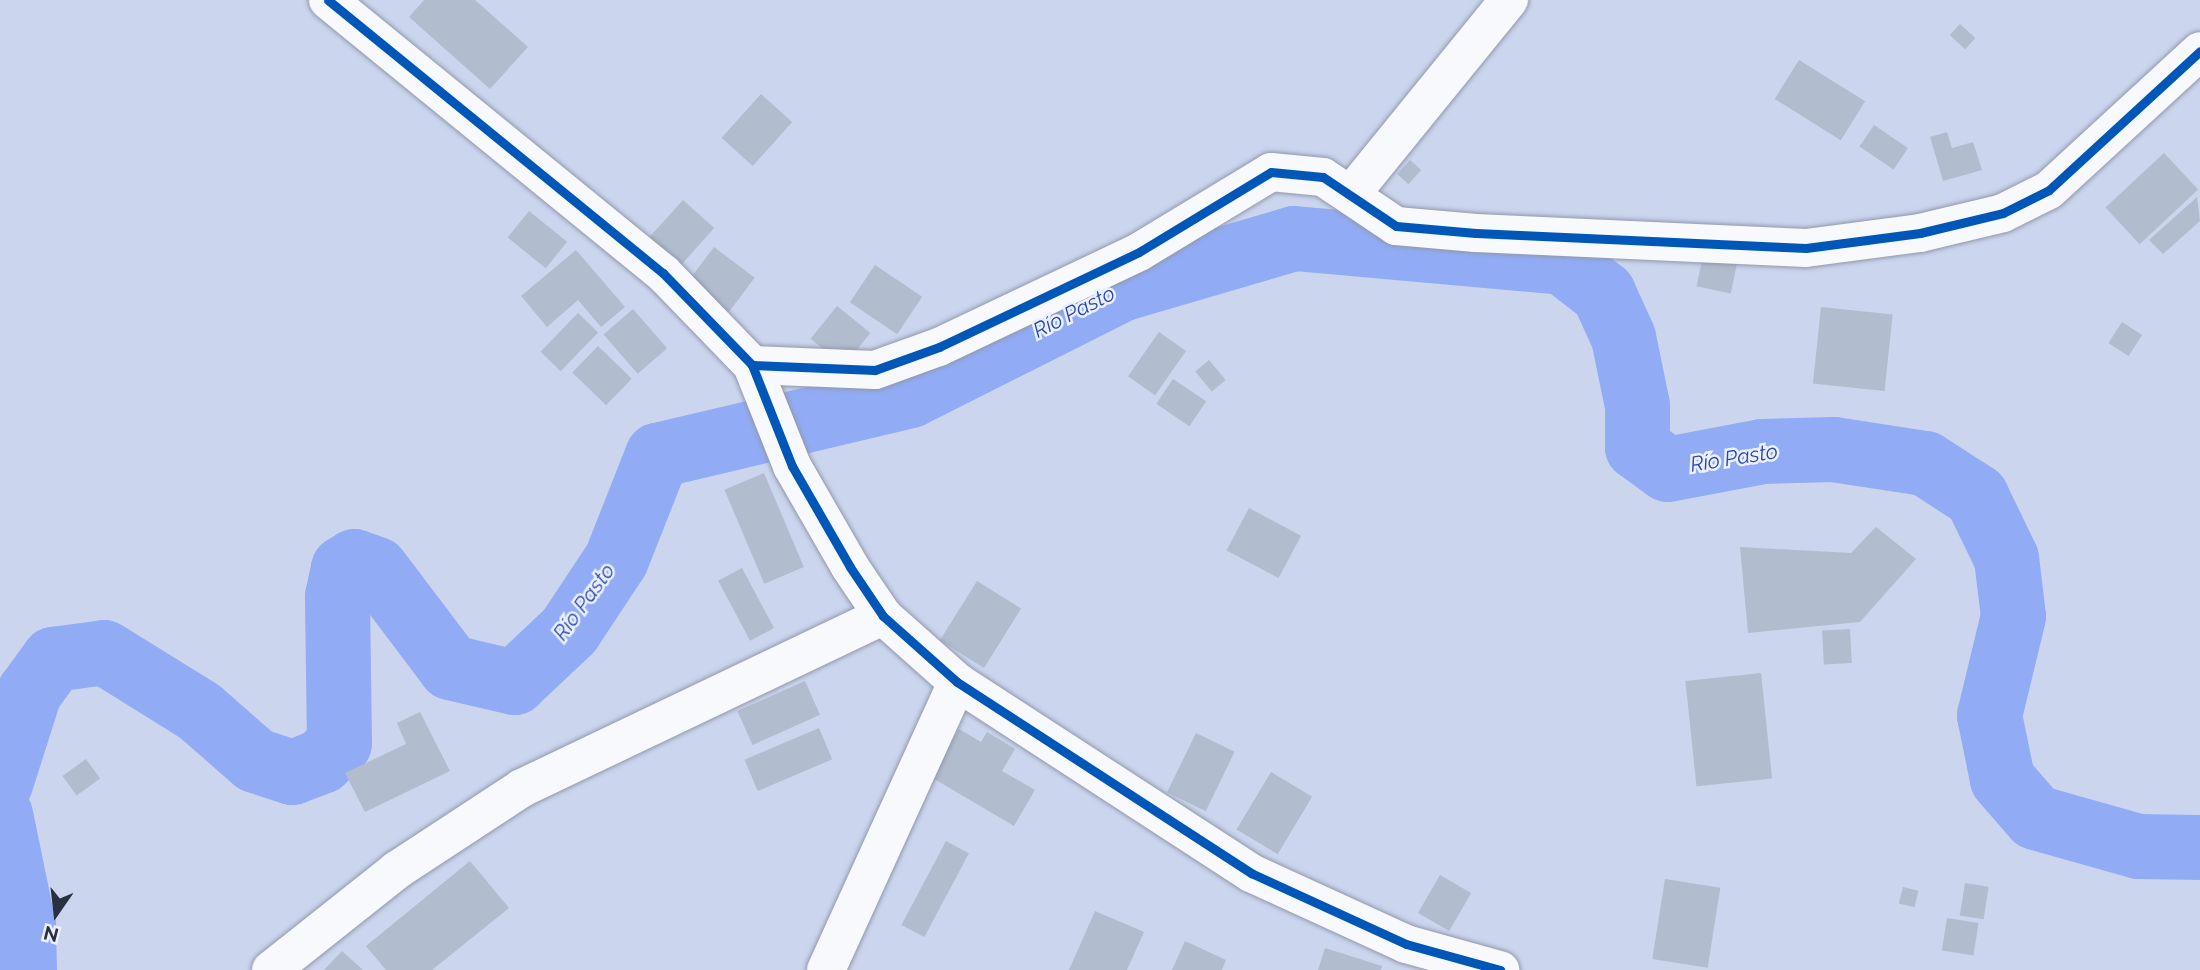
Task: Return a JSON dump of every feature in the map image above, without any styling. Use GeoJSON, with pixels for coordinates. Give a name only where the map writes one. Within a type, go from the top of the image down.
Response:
{"type":"FeatureCollection","features":[{"type":"Feature","properties":{"kind":"street"},"geometry":{"type":"LineString","coordinates":[[328,0],[663,273],[752,365],[792,466],[883,616],[957,682],[1251,873],[1406,944],[1500,970]]}},
{"type":"Feature","properties":{"kind":"street"},"geometry":{"type":"LineString","coordinates":[[1352,193],[1509,0]]}},
{"type":"Feature","properties":{"kind":"street"},"geometry":{"type":"LineString","coordinates":[[752,365],[875,370],[939,347],[1139,252],[1271,172],[1323,177],[1352,193],[1396,226],[1476,233],[1805,248],[1920,233],[2003,214],[2049,190],[2200,51]]}},
{"type":"Feature","properties":{"kind":"street"},"geometry":{"type":"LineString","coordinates":[[271,970],[397,870],[523,788],[883,616]]}},
{"type":"Feature","properties":{"kind":"street"},"geometry":{"type":"LineString","coordinates":[[826,970],[957,682]]}},
{"type":"Feature","properties":{"kind":"building"},"geometry":{"type":"Polygon","coordinates":[[[424,0],[475,0],[528,47],[490,89],[409,17],[424,0]]]}},
{"type":"Feature","properties":{"kind":"building"},"geometry":{"type":"Polygon","coordinates":[[[1960,24],[1975,38],[1965,49],[1950,35],[1960,24]]]}},
{"type":"Feature","properties":{"kind":"building"},"geometry":{"type":"Polygon","coordinates":[[[1799,60],[1865,101],[1841,140],[1775,99],[1799,60]]]}},
{"type":"Feature","properties":{"kind":"building"},"geometry":{"type":"Polygon","coordinates":[[[761,94],[792,122],[753,166],[722,138],[761,94]]]}},
{"type":"Feature","properties":{"kind":"building"},"geometry":{"type":"Polygon","coordinates":[[[1874,125],[1908,148],[1893,169],[1859,147],[1874,125]]]}},
{"type":"Feature","properties":{"kind":"building"},"geometry":{"type":"Polygon","coordinates":[[[1947,132],[1952,148],[1973,142],[1982,170],[1943,181],[1930,137],[1947,132]]]}},
{"type":"Feature","properties":{"kind":"building"},"geometry":{"type":"Polygon","coordinates":[[[2164,153],[2198,190],[2140,244],[2105,208],[2164,153]]]}},
{"type":"Feature","properties":{"kind":"building"},"geometry":{"type":"Polygon","coordinates":[[[1410,160],[1421,170],[1408,184],[1397,174],[1410,160]]]}},
{"type":"Feature","properties":{"kind":"building"},"geometry":{"type":"Polygon","coordinates":[[[2197,197],[2200,221],[2163,254],[2149,240],[2197,197]]]}},
{"type":"Feature","properties":{"kind":"building"},"geometry":{"type":"Polygon","coordinates":[[[683,200],[714,228],[676,270],[645,242],[683,200]]]}},
{"type":"Feature","properties":{"kind":"building"},"geometry":{"type":"Polygon","coordinates":[[[529,211],[567,242],[546,268],[508,237],[529,211]]]}},
{"type":"Feature","properties":{"kind":"building"},"geometry":{"type":"Polygon","coordinates":[[[714,247],[755,278],[729,312],[688,281],[714,247]]]}},
{"type":"Feature","properties":{"kind":"building"},"geometry":{"type":"Polygon","coordinates":[[[576,250],[625,307],[601,327],[578,300],[547,327],[521,296],[576,250]]]}},
{"type":"Feature","properties":{"kind":"building"},"geometry":{"type":"Polygon","coordinates":[[[1704,251],[1738,258],[1731,293],[1697,286],[1704,251]]]}},
{"type":"Feature","properties":{"kind":"building"},"geometry":{"type":"Polygon","coordinates":[[[875,265],[922,297],[897,334],[850,302],[875,265]]]}},
{"type":"Feature","properties":{"kind":"building"},"geometry":{"type":"Polygon","coordinates":[[[837,306],[870,333],[844,366],[811,339],[837,306]]]}},
{"type":"Feature","properties":{"kind":"building"},"geometry":{"type":"Polygon","coordinates":[[[1821,307],[1893,315],[1885,391],[1813,384],[1821,307]]]}},
{"type":"Feature","properties":{"kind":"building"},"geometry":{"type":"Polygon","coordinates":[[[633,309],[667,348],[638,374],[604,335],[633,309]]]}},
{"type":"Feature","properties":{"kind":"building"},"geometry":{"type":"Polygon","coordinates":[[[578,313],[598,332],[561,371],[540,352],[578,313]]]}},
{"type":"Feature","properties":{"kind":"building"},"geometry":{"type":"Polygon","coordinates":[[[2122,322],[2142,335],[2129,356],[2108,343],[2122,322]]]}},
{"type":"Feature","properties":{"kind":"building"},"geometry":{"type":"Polygon","coordinates":[[[1159,332],[1186,351],[1155,395],[1128,376],[1159,332]]]}},
{"type":"Feature","properties":{"kind":"building"},"geometry":{"type":"Polygon","coordinates":[[[598,346],[632,379],[606,405],[572,373],[598,346]]]}},
{"type":"Feature","properties":{"kind":"building"},"geometry":{"type":"Polygon","coordinates":[[[1209,360],[1226,380],[1212,391],[1195,372],[1209,360]]]}},
{"type":"Feature","properties":{"kind":"building"},"geometry":{"type":"Polygon","coordinates":[[[1173,379],[1206,401],[1189,426],[1156,404],[1173,379]]]}},
{"type":"Feature","properties":{"kind":"building"},"geometry":{"type":"Polygon","coordinates":[[[764,473],[804,567],[764,584],[724,490],[764,473]]]}},
{"type":"Feature","properties":{"kind":"building"},"geometry":{"type":"Polygon","coordinates":[[[1249,508],[1301,536],[1279,578],[1226,550],[1249,508]]]}},
{"type":"Feature","properties":{"kind":"building"},"geometry":{"type":"Polygon","coordinates":[[[1876,527],[1916,559],[1860,622],[1748,633],[1740,547],[1851,553],[1876,527]]]}},
{"type":"Feature","properties":{"kind":"building"},"geometry":{"type":"Polygon","coordinates":[[[742,568],[774,628],[750,641],[718,581],[742,568]]]}},
{"type":"Feature","properties":{"kind":"building"},"geometry":{"type":"Polygon","coordinates":[[[977,581],[1021,609],[984,668],[940,640],[977,581]]]}},
{"type":"Feature","properties":{"kind":"building"},"geometry":{"type":"Polygon","coordinates":[[[1850,629],[1852,663],[1824,664],[1822,630],[1850,629]]]}},
{"type":"Feature","properties":{"kind":"building"},"geometry":{"type":"Polygon","coordinates":[[[1761,673],[1772,778],[1696,786],[1685,681],[1761,673]]]}},
{"type":"Feature","properties":{"kind":"building"},"geometry":{"type":"Polygon","coordinates":[[[805,681],[820,715],[752,745],[737,711],[805,681]]]}},
{"type":"Feature","properties":{"kind":"building"},"geometry":{"type":"Polygon","coordinates":[[[420,712],[450,771],[365,812],[345,773],[406,744],[397,723],[420,712]]]}},
{"type":"Feature","properties":{"kind":"building"},"geometry":{"type":"Polygon","coordinates":[[[819,728],[832,759],[758,791],[744,760],[819,728]]]}},
{"type":"Feature","properties":{"kind":"building"},"geometry":{"type":"Polygon","coordinates":[[[959,729],[981,742],[987,732],[1015,749],[1002,771],[1035,790],[1014,826],[931,777],[959,729]]]}},
{"type":"Feature","properties":{"kind":"building"},"geometry":{"type":"Polygon","coordinates":[[[1196,733],[1235,752],[1206,811],[1167,792],[1196,733]]]}},
{"type":"Feature","properties":{"kind":"building"},"geometry":{"type":"Polygon","coordinates":[[[86,759],[100,778],[77,795],[63,776],[86,759]]]}},
{"type":"Feature","properties":{"kind":"building"},"geometry":{"type":"Polygon","coordinates":[[[1271,772],[1312,797],[1278,854],[1236,829],[1271,772]]]}},
{"type":"Feature","properties":{"kind":"building"},"geometry":{"type":"Polygon","coordinates":[[[946,841],[969,853],[924,937],[901,925],[946,841]]]}},
{"type":"Feature","properties":{"kind":"building"},"geometry":{"type":"Polygon","coordinates":[[[470,861],[509,908],[432,970],[386,970],[366,946],[470,861]]]}},
{"type":"Feature","properties":{"kind":"building"},"geometry":{"type":"Polygon","coordinates":[[[1440,875],[1471,893],[1449,931],[1418,913],[1440,875]]]}},
{"type":"Feature","properties":{"kind":"building"},"geometry":{"type":"Polygon","coordinates":[[[1665,879],[1720,888],[1708,968],[1652,959],[1665,879]]]}},
{"type":"Feature","properties":{"kind":"building"},"geometry":{"type":"Polygon","coordinates":[[[1965,883],[1989,887],[1984,919],[1960,916],[1965,883]]]}},
{"type":"Feature","properties":{"kind":"building"},"geometry":{"type":"Polygon","coordinates":[[[1903,887],[1919,891],[1914,907],[1899,903],[1903,887]]]}},
{"type":"Feature","properties":{"kind":"building"},"geometry":{"type":"Polygon","coordinates":[[[1095,911],[1144,932],[1127,970],[1069,970],[1095,911]]]}},
{"type":"Feature","properties":{"kind":"building"},"geometry":{"type":"Polygon","coordinates":[[[1947,918],[1979,923],[1973,956],[1942,951],[1947,918]]]}},
{"type":"Feature","properties":{"kind":"building"},"geometry":{"type":"Polygon","coordinates":[[[1185,941],[1226,960],[1222,970],[1172,970],[1185,941]]]}},
{"type":"Feature","properties":{"kind":"building"},"geometry":{"type":"Polygon","coordinates":[[[1325,948],[1382,966],[1381,970],[1318,970],[1325,948]]]}},
{"type":"Feature","properties":{"kind":"building"},"geometry":{"type":"Polygon","coordinates":[[[342,951],[363,970],[324,970],[342,951]]]}},
{"type":"Feature","properties":{"kind":"waterway","name":"Río Pasto"},"geometry":{"type":"LineString","coordinates":[[0,783],[29,692],[53,659],[104,652],[199,711],[255,760],[292,772],[321,761],[339,743],[337,596],[343,568],[354,561],[376,569],[450,667],[514,682],[569,630],[616,559],[657,455],[910,395],[1123,288],[1294,238],[1563,262],[1603,293],[1623,337],[1637,405],[1637,447],[1667,469],[1762,451],[1833,449],[1925,463],[1976,496],[2006,558],[2013,616],[1989,715],[2002,779],[2035,817],[2138,846],[2200,847]]}},
{"type":"Feature","properties":{"kind":"waterway","name":"Río Pasto"},"geometry":{"type":"LineString","coordinates":[[0,814],[23,926],[24,970]]}},
{"type":"Feature","properties":{"kind":"cycle path"},"geometry":{"type":"LineString","coordinates":[[328,0],[663,273],[752,365],[792,466],[850,567],[883,616],[957,682],[1251,873],[1406,944],[1500,970]]}},
{"type":"Feature","properties":{"kind":"cycle path"},"geometry":{"type":"LineString","coordinates":[[752,365],[875,370],[939,347],[1139,252],[1271,172],[1323,177],[1396,226],[1476,233],[1806,248],[1920,233],[2003,213],[2049,190],[2200,51]]}}]}
